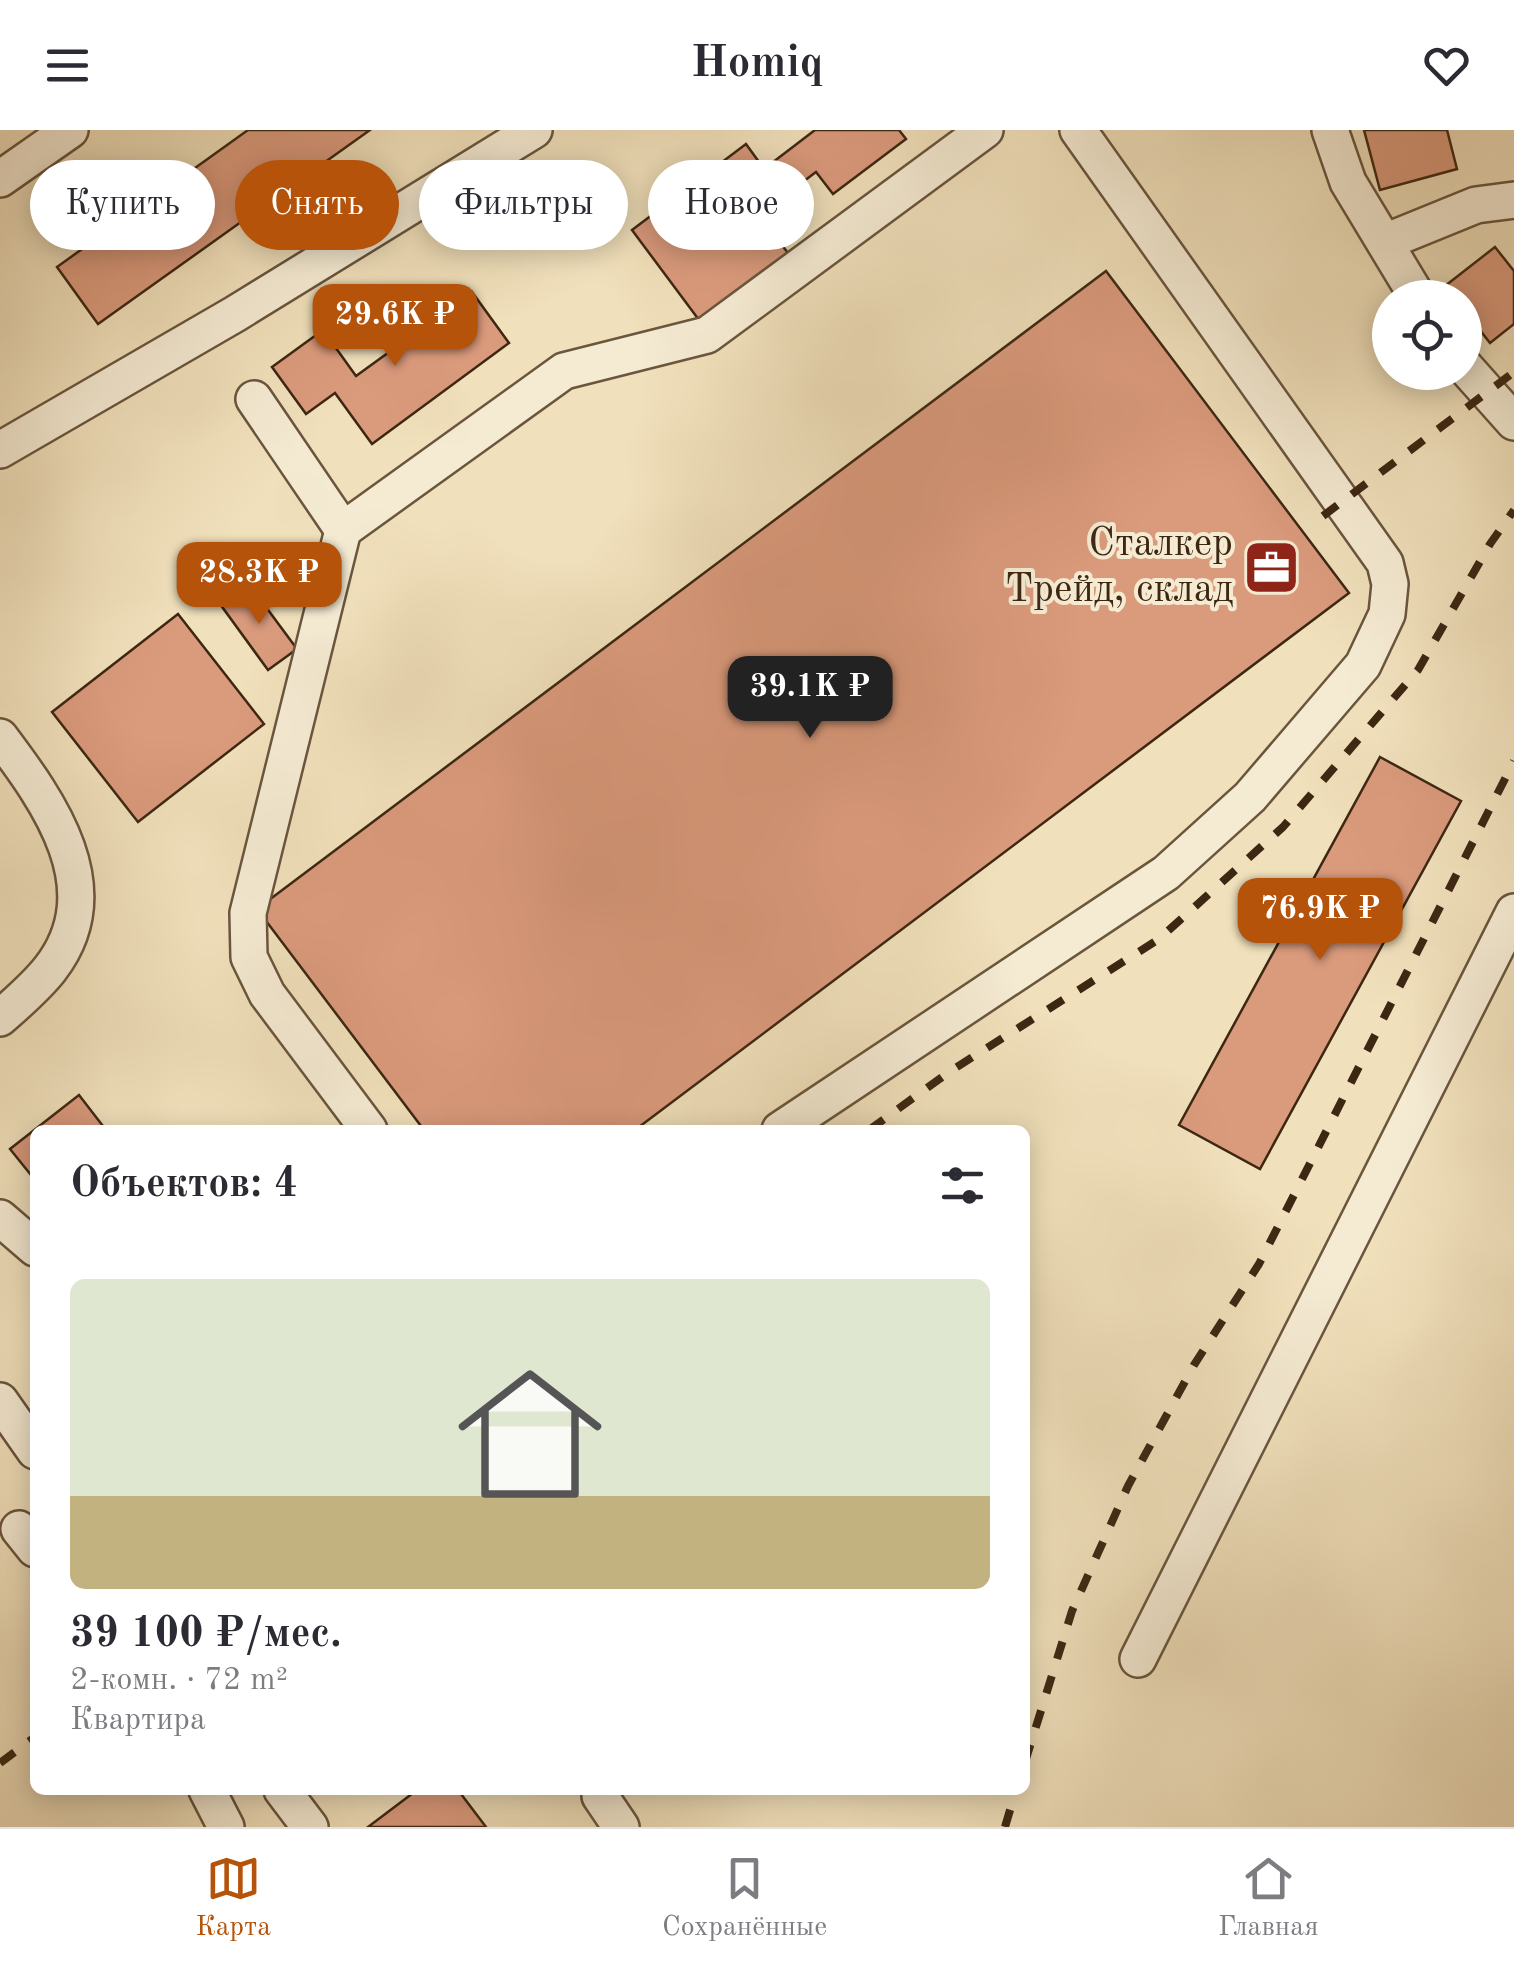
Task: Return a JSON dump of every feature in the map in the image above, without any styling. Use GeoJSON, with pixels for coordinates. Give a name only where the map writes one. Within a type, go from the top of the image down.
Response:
{"type":"FeatureCollection","features":[{"type":"Feature","properties":{"kind":"street"},"geometry":{"type":"LineString","coordinates":[[0,179],[70,130]]}},
{"type":"Feature","properties":{"kind":"street"},"geometry":{"type":"LineString","coordinates":[[0,450],[235,314],[534,130]]}},
{"type":"Feature","properties":{"kind":"street"},"geometry":{"type":"LineString","coordinates":[[365,1125],[268,994],[249,956],[248,913],[343,530],[564,370],[707,335],[985,130]]}},
{"type":"Feature","properties":{"kind":"street"},"geometry":{"type":"LineString","coordinates":[[787,1125],[1166,872],[1250,797],[1304,737],[1363,665],[1387,614],[1390,584],[1385,563],[1078,130]]}},
{"type":"Feature","properties":{"kind":"street"},"geometry":{"type":"LineString","coordinates":[[1330,130],[1348,182],[1407,280]]}},
{"type":"Feature","properties":{"kind":"street"},"geometry":{"type":"LineString","coordinates":[[1385,242],[1476,205],[1514,200]]}},
{"type":"Feature","properties":{"kind":"street"},"geometry":{"type":"LineString","coordinates":[[1482,385],[1514,422]]}},
{"type":"Feature","properties":{"kind":"street"},"geometry":{"type":"LineString","coordinates":[[254,399],[343,530]]}},
{"type":"Feature","properties":{"kind":"street"},"geometry":{"type":"LineString","coordinates":[[0,737],[37,786],[65,836],[76,882],[71,926],[52,967],[0,1018]]}},
{"type":"Feature","properties":{"kind":"street"},"geometry":{"type":"LineString","coordinates":[[1138,1658],[1514,912]]}},
{"type":"Feature","properties":{"kind":"street"},"geometry":{"type":"LineString","coordinates":[[0,1218],[30,1244]]}},
{"type":"Feature","properties":{"kind":"street"},"geometry":{"type":"LineString","coordinates":[[0,1401],[30,1444]]}},
{"type":"Feature","properties":{"kind":"street"},"geometry":{"type":"LineString","coordinates":[[210,1795],[226,1827]]}},
{"type":"Feature","properties":{"kind":"street"},"geometry":{"type":"LineString","coordinates":[[286,1795],[310,1827]]}},
{"type":"Feature","properties":{"kind":"street"},"geometry":{"type":"LineString","coordinates":[[600,1795],[621,1827]]}},
{"type":"Feature","properties":{"kind":"building"},"geometry":{"type":"Polygon","coordinates":[[[248,130],[370,130],[328,160],[235,160],[235,226],[215,241],[215,160],[206,160],[248,130]]]}},
{"type":"Feature","properties":{"kind":"building"},"geometry":{"type":"Polygon","coordinates":[[[815,130],[899,130],[906,139],[833,194],[814,174],[814,160],[776,160],[815,130]]]}},
{"type":"Feature","properties":{"kind":"building"},"geometry":{"type":"Polygon","coordinates":[[[1364,130],[1447,130],[1457,169],[1380,190],[1364,130]]]}},
{"type":"Feature","properties":{"kind":"building"},"geometry":{"type":"Polygon","coordinates":[[[746,144],[758,160],[725,160],[746,144]]]}},
{"type":"Feature","properties":{"kind":"building"},"geometry":{"type":"Polygon","coordinates":[[[648,218],[648,250],[788,253],[699,320],[632,230],[648,218]]]}},
{"type":"Feature","properties":{"kind":"building"},"geometry":{"type":"Polygon","coordinates":[[[1495,247],[1514,271],[1514,324],[1490,343],[1482,333],[1482,280],[1453,280],[1495,247]]]}},
{"type":"Feature","properties":{"kind":"building"},"geometry":{"type":"Polygon","coordinates":[[[81,250],[202,250],[98,324],[57,267],[81,250]]]}},
{"type":"Feature","properties":{"kind":"building"},"geometry":{"type":"Polygon","coordinates":[[[1106,271],[1349,593],[642,1125],[420,1125],[257,909],[1106,271]]]}},
{"type":"Feature","properties":{"kind":"building"},"geometry":{"type":"Polygon","coordinates":[[[472,292],[509,343],[372,444],[335,393],[306,414],[272,367],[323,330],[356,376],[472,292]]]}},
{"type":"Feature","properties":{"kind":"building"},"geometry":{"type":"Polygon","coordinates":[[[249,584],[297,649],[268,670],[220,604],[249,584]]]}},
{"type":"Feature","properties":{"kind":"building"},"geometry":{"type":"Polygon","coordinates":[[[178,614],[264,724],[138,822],[52,712],[178,614]]]}},
{"type":"Feature","properties":{"kind":"building"},"geometry":{"type":"Polygon","coordinates":[[[1380,757],[1461,801],[1260,1169],[1179,1125],[1380,757]]]}},
{"type":"Feature","properties":{"kind":"building"},"geometry":{"type":"Polygon","coordinates":[[[79,1095],[102,1125],[41,1125],[79,1095]]]}},
{"type":"Feature","properties":{"kind":"building"},"geometry":{"type":"Polygon","coordinates":[[[30,1133],[30,1174],[10,1149],[30,1133]]]}},
{"type":"Feature","properties":{"kind":"building"},"geometry":{"type":"Polygon","coordinates":[[[410,1795],[462,1795],[486,1827],[368,1827],[410,1795]]]}},
{"type":"Feature","properties":{"kind":"railway"},"geometry":{"type":"LineString","coordinates":[[1323,516],[1514,372]]}},
{"type":"Feature","properties":{"kind":"railway"},"geometry":{"type":"LineString","coordinates":[[876,1125],[949,1072],[1159,939],[1283,827],[1418,670],[1490,544],[1514,510]]}},
{"type":"Feature","properties":{"kind":"railway"},"geometry":{"type":"LineString","coordinates":[[1030,1746],[1072,1611],[1128,1486],[1194,1365],[1259,1264],[1514,761]]}},
{"type":"Feature","properties":{"kind":"railway"},"geometry":{"type":"LineString","coordinates":[[0,1763],[30,1741]]}},
{"type":"Feature","properties":{"kind":"railway"},"geometry":{"type":"LineString","coordinates":[[1005,1827],[1015,1795]]}},
{"type":"Feature","properties":{"kind":"place","name":"Сталкер Трейд, склад"},"geometry":{"type":"Point","coordinates":[1272,568]}}]}
